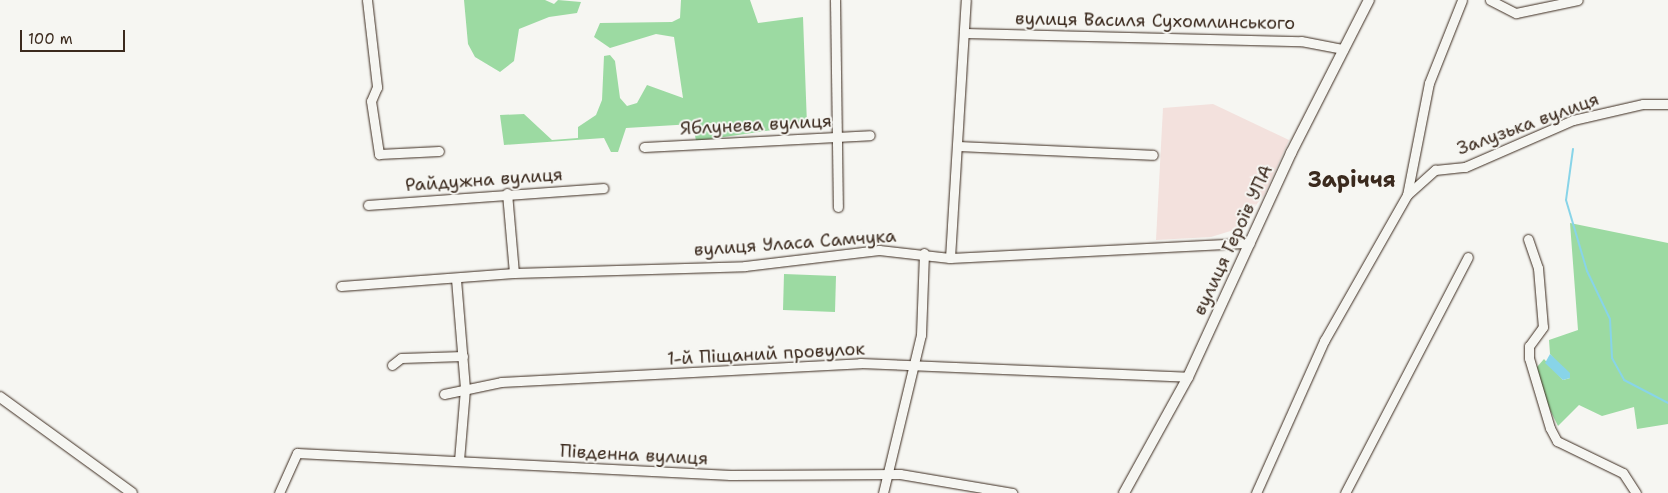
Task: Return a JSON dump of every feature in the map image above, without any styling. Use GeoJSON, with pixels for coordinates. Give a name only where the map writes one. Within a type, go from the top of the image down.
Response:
{"type":"FeatureCollection","features":[{"type":"Feature","properties":{"kind":"street"},"geometry":{"type":"LineString","coordinates":[[368,0],[377,87],[371,101],[379,154],[439,151]]}},
{"type":"Feature","properties":{"kind":"street"},"geometry":{"type":"LineString","coordinates":[[835,0],[838,207]]}},
{"type":"Feature","properties":{"kind":"street"},"geometry":{"type":"LineString","coordinates":[[950,258],[966,0]]}},
{"type":"Feature","properties":{"kind":"street","name":"вулиця Героїв УПА"},"geometry":{"type":"LineString","coordinates":[[1124,493],[1188,377],[1343,49],[1370,0]]}},
{"type":"Feature","properties":{"kind":"street"},"geometry":{"type":"LineString","coordinates":[[1256,493],[1324,341],[1408,195],[1429,83],[1462,0]]}},
{"type":"Feature","properties":{"kind":"street"},"geometry":{"type":"LineString","coordinates":[[1490,0],[1516,13],[1578,0]]}},
{"type":"Feature","properties":{"kind":"street","name":"вулиця Василя Сухомлинського"},"geometry":{"type":"LineString","coordinates":[[965,33],[1301,41],[1343,49]]}},
{"type":"Feature","properties":{"kind":"street","name":"Залузька вулиця"},"geometry":{"type":"LineString","coordinates":[[1408,195],[1435,170],[1465,167],[1573,120],[1643,104],[1668,104]]}},
{"type":"Feature","properties":{"kind":"street","name":"Яблунева вулиця"},"geometry":{"type":"LineString","coordinates":[[644,147],[870,135]]}},
{"type":"Feature","properties":{"kind":"street"},"geometry":{"type":"LineString","coordinates":[[958,146],[1153,154]]}},
{"type":"Feature","properties":{"kind":"street","name":"Райдужна вулиця"},"geometry":{"type":"LineString","coordinates":[[368,205],[507,193],[603,188]]}},
{"type":"Feature","properties":{"kind":"street"},"geometry":{"type":"LineString","coordinates":[[507,193],[514,274]]}},
{"type":"Feature","properties":{"kind":"street"},"geometry":{"type":"LineString","coordinates":[[1528,239],[1538,268],[1543,327],[1529,346],[1530,365],[1550,428],[1557,441],[1622,473],[1636,493]]}},
{"type":"Feature","properties":{"kind":"street","name":"вулиця Уласа Самчука"},"geometry":{"type":"LineString","coordinates":[[342,286],[514,274],[746,266],[880,250],[924,253],[950,258],[1250,243]]}},
{"type":"Feature","properties":{"kind":"street"},"geometry":{"type":"LineString","coordinates":[[883,493],[910,368],[921,334],[924,253]]}},
{"type":"Feature","properties":{"kind":"street"},"geometry":{"type":"LineString","coordinates":[[1346,493],[1468,257]]}},
{"type":"Feature","properties":{"kind":"street"},"geometry":{"type":"LineString","coordinates":[[456,279],[465,389],[459,461]]}},
{"type":"Feature","properties":{"kind":"street"},"geometry":{"type":"LineString","coordinates":[[392,365],[401,358],[463,356]]}},
{"type":"Feature","properties":{"kind":"street","name":"1-й Піщаний провулок"},"geometry":{"type":"LineString","coordinates":[[444,394],[501,382],[860,363],[910,368],[1053,369],[1188,377]]}},
{"type":"Feature","properties":{"kind":"street"},"geometry":{"type":"LineString","coordinates":[[0,397],[132,493]]}},
{"type":"Feature","properties":{"kind":"street","name":"Південна вулиця"},"geometry":{"type":"LineString","coordinates":[[279,493],[297,454],[730,476],[888,475],[932,478],[1012,493]]}},
{"type":"Feature","properties":{"kind":"shaded area"},"geometry":{"type":"Polygon","coordinates":[[[1213,104],[1289,140],[1264,195],[1237,229],[1211,237],[1156,240],[1163,108],[1213,104]]]}},
{"type":"Feature","properties":{"kind":"green space"},"geometry":{"type":"Polygon","coordinates":[[[464,0],[545,0],[554,4],[558,0],[581,2],[577,13],[549,17],[519,29],[514,61],[500,72],[475,57],[468,44],[464,0]]]}},
{"type":"Feature","properties":{"kind":"green space"},"geometry":{"type":"Polygon","coordinates":[[[681,0],[750,0],[758,23],[803,17],[807,125],[696,141],[693,124],[626,128],[618,152],[611,152],[604,138],[504,145],[500,115],[524,114],[552,140],[578,138],[578,127],[596,115],[602,100],[604,56],[610,55],[615,61],[620,98],[627,106],[637,103],[647,85],[683,98],[674,37],[656,34],[610,48],[594,37],[600,23],[672,22],[680,18],[681,0]]]}},
{"type":"Feature","properties":{"kind":"green space"},"geometry":{"type":"Polygon","coordinates":[[[1570,223],[1668,243],[1668,424],[1637,429],[1634,407],[1602,416],[1579,405],[1558,426],[1543,396],[1537,367],[1544,359],[1563,380],[1570,378],[1550,354],[1549,340],[1578,330],[1570,223]]]}},
{"type":"Feature","properties":{"kind":"green space"},"geometry":{"type":"Polygon","coordinates":[[[784,274],[836,276],[835,312],[783,310],[784,274]]]}},
{"type":"Feature","properties":{"kind":"water"},"geometry":{"type":"Polygon","coordinates":[[[1550,354],[1570,373],[1570,378],[1563,380],[1545,363],[1550,354]]]}},
{"type":"Feature","properties":{"kind":"waterway"},"geometry":{"type":"LineString","coordinates":[[1573,149],[1566,200],[1587,271],[1610,319],[1612,358],[1624,380],[1668,403]]}},
{"type":"Feature","properties":{"kind":"district","name":"Заріччя"},"geometry":{"type":"Point","coordinates":[1352,180]}}]}
